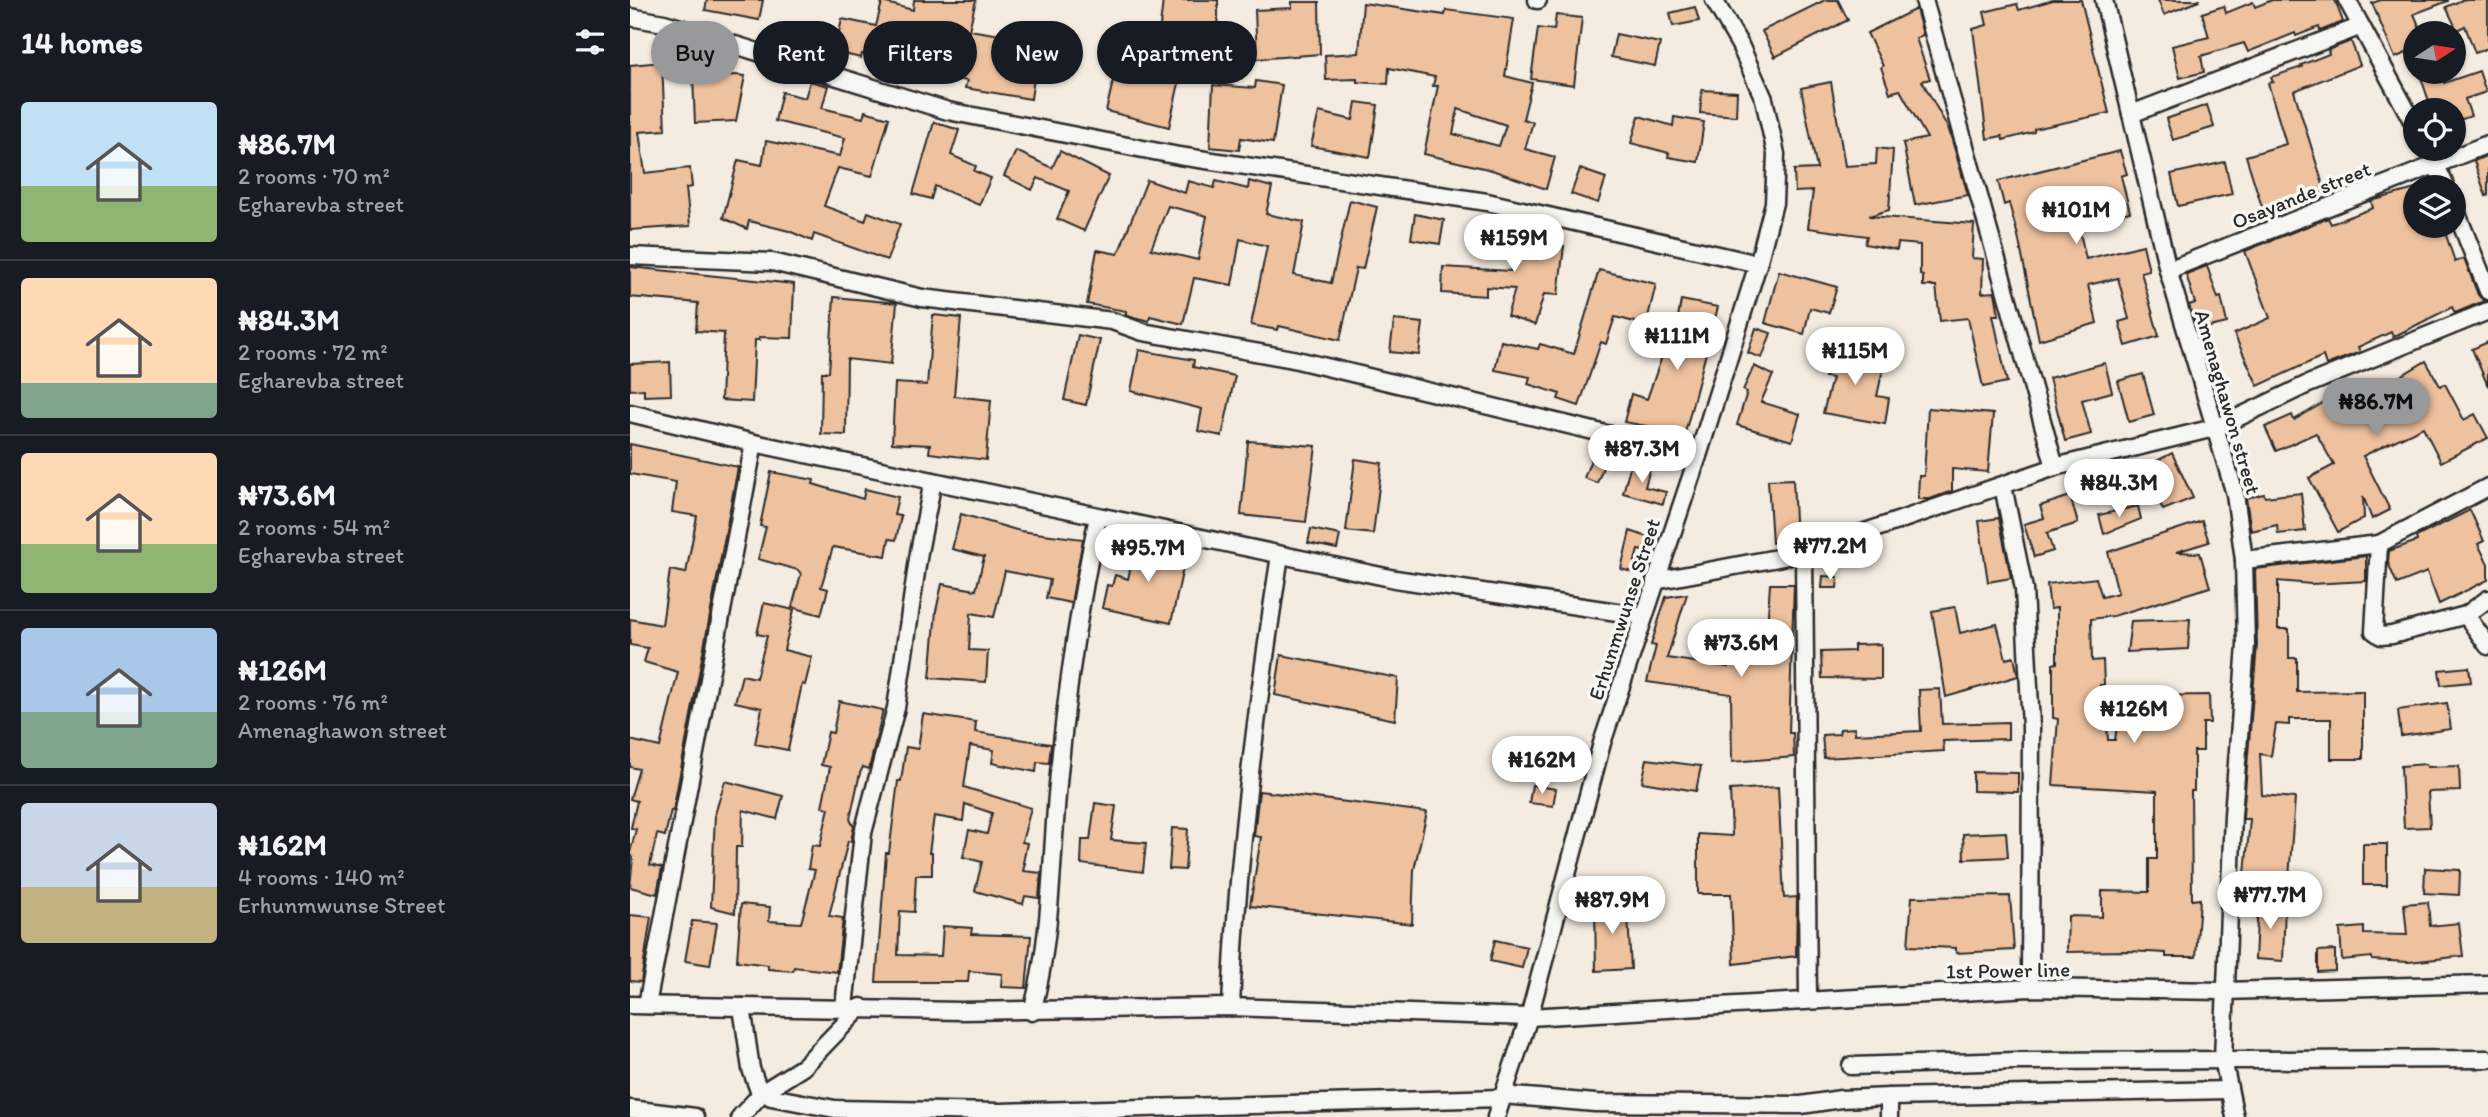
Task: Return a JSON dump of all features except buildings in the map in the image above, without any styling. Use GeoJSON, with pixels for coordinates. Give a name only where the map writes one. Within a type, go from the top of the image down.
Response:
{"type":"FeatureCollection","features":[{"type":"Feature","properties":{"kind":"street","name":"Erhunmwunse Street"},"geometry":{"type":"LineString","coordinates":[[1496,1117],[1529,1017],[1602,743],[1698,456],[1758,264],[1774,203],[1776,154],[1764,99],[1740,45],[1714,0]]}},
{"type":"Feature","properties":{"kind":"street"},"geometry":{"type":"LineString","coordinates":[[1924,0],[2055,467]]}},
{"type":"Feature","properties":{"kind":"street","name":"Amenaghawon street"},"geometry":{"type":"LineString","coordinates":[[2104,0],[2168,270],[2218,427],[2235,494],[2244,559],[2246,645],[2222,1059],[2235,1117]]}},
{"type":"Feature","properties":{"kind":"street"},"geometry":{"type":"LineString","coordinates":[[2347,0],[2359,27],[2403,105]]}},
{"type":"Feature","properties":{"kind":"street"},"geometry":{"type":"LineString","coordinates":[[630,17],[664,23],[948,111],[1179,156],[1487,202],[1758,264]]}},
{"type":"Feature","properties":{"kind":"street"},"geometry":{"type":"LineString","coordinates":[[2131,114],[2359,27]]}},
{"type":"Feature","properties":{"kind":"street","name":"Osayande street"},"geometry":{"type":"LineString","coordinates":[[2168,270],[2488,144]]}},
{"type":"Feature","properties":{"kind":"street"},"geometry":{"type":"LineString","coordinates":[[2436,163],[2441,175]]}},
{"type":"Feature","properties":{"kind":"street"},"geometry":{"type":"LineString","coordinates":[[2466,236],[2488,290]]}},
{"type":"Feature","properties":{"kind":"street"},"geometry":{"type":"LineString","coordinates":[[630,256],[772,262],[922,298],[1112,321],[1143,332],[1293,359],[1698,456]]}},
{"type":"Feature","properties":{"kind":"street"},"geometry":{"type":"LineString","coordinates":[[1655,581],[1804,553],[2055,467],[2218,427],[2306,385],[2488,312]]}},
{"type":"Feature","properties":{"kind":"street"},"geometry":{"type":"LineString","coordinates":[[630,413],[754,443],[1395,579],[1644,616]]}},
{"type":"Feature","properties":{"kind":"street"},"geometry":{"type":"LineString","coordinates":[[638,1004],[754,443]]}},
{"type":"Feature","properties":{"kind":"street"},"geometry":{"type":"LineString","coordinates":[[844,1007],[863,833],[896,708],[919,552],[933,481]]}},
{"type":"Feature","properties":{"kind":"street"},"geometry":{"type":"LineString","coordinates":[[2003,486],[2024,589],[2031,727],[2030,988]]}},
{"type":"Feature","properties":{"kind":"street"},"geometry":{"type":"LineString","coordinates":[[2244,559],[2379,544],[2488,487]]}},
{"type":"Feature","properties":{"kind":"street"},"geometry":{"type":"LineString","coordinates":[[1032,1012],[1045,964],[1064,718],[1082,591],[1098,517]]}},
{"type":"Feature","properties":{"kind":"street"},"geometry":{"type":"LineString","coordinates":[[2379,544],[2374,631],[2381,636],[2466,615],[2488,599]]}},
{"type":"Feature","properties":{"kind":"street"},"geometry":{"type":"LineString","coordinates":[[1804,553],[1808,1000]]}},
{"type":"Feature","properties":{"kind":"street"},"geometry":{"type":"LineString","coordinates":[[1231,1007],[1242,846],[1258,697],[1280,555]]}},
{"type":"Feature","properties":{"kind":"street"},"geometry":{"type":"LineString","coordinates":[[2466,615],[2488,646]]}},
{"type":"Feature","properties":{"kind":"street","name":"1st Power line"},"geometry":{"type":"LineString","coordinates":[[638,1004],[1032,1012],[1231,1007],[1529,1017],[2030,988],[2224,991],[2488,984]]}},
{"type":"Feature","properties":{"kind":"street"},"geometry":{"type":"LineString","coordinates":[[742,1007],[751,1069],[758,1088],[771,1097],[835,1109],[888,1112],[1502,1097],[1595,1102],[1801,1105],[1841,1099],[1889,1097],[2229,1090]]}},
{"type":"Feature","properties":{"kind":"street"},"geometry":{"type":"LineString","coordinates":[[740,1117],[764,1092],[803,1067],[861,1007]]}},
{"type":"Feature","properties":{"kind":"street"},"geometry":{"type":"LineString","coordinates":[[1852,1066],[2015,1060],[2488,1059]]}},
{"type":"Feature","properties":{"kind":"street"},"geometry":{"type":"LineString","coordinates":[[1889,1097],[1889,1117]]}},
{"type":"Feature","properties":{"kind":"street"},"geometry":{"type":"LineString","coordinates":[[630,1109],[695,1117]]}}]}
